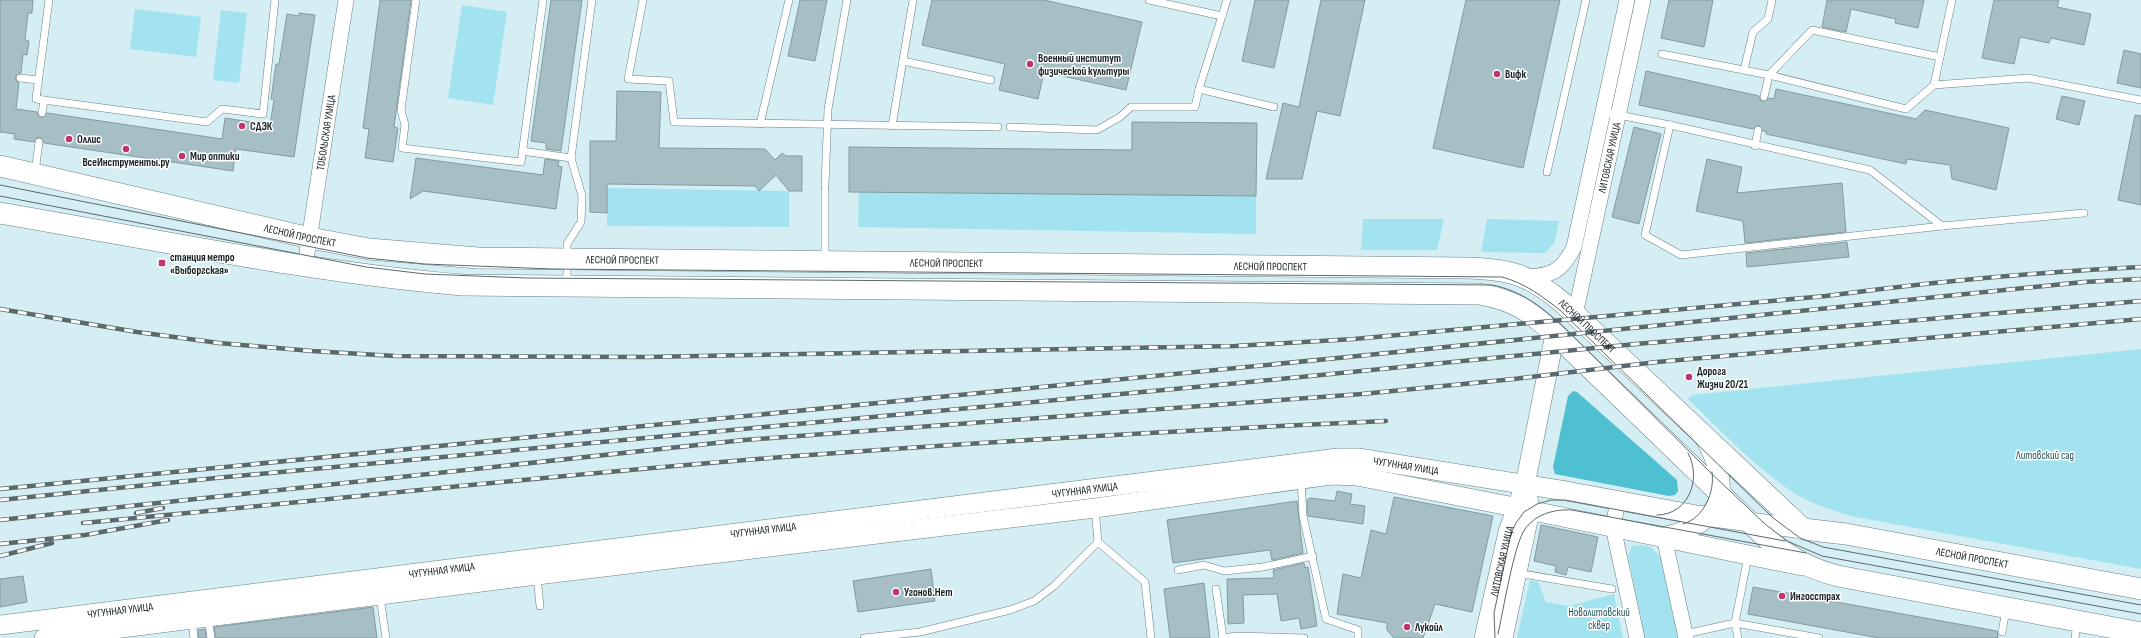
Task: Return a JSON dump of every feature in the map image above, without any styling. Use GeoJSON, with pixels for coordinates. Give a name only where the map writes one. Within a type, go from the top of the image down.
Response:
{"type":"FeatureCollection","features":[{"type":"Feature","properties":{"kind":"main road","name":"ЛЕСНОЙ ПРОСПЕКТ"},"geometry":{"type":"LineString","coordinates":[[0,166],[310,238],[369,249],[426,255],[567,259],[1481,269],[1510,272],[1526,277],[1543,286],[1803,529],[1846,534],[2141,588]]}},
{"type":"Feature","properties":{"kind":"main road"},"geometry":{"type":"LineString","coordinates":[[0,213],[305,266],[394,279],[440,283],[567,287],[1480,294],[1501,298],[1532,313],[1556,334],[1720,495],[1777,548],[1811,568],[1838,576],[2006,608],[2076,630],[2141,633]]}},
{"type":"Feature","properties":{"kind":"main road"},"geometry":{"type":"LineString","coordinates":[[1054,265],[1054,291]]}},
{"type":"Feature","properties":{"kind":"street","name":"ТОБОЛЬСКАЯ УЛИЦА"},"geometry":{"type":"LineString","coordinates":[[305,266],[346,0]]}},
{"type":"Feature","properties":{"kind":"street","name":"ЛИТОВСКАЯ УЛИЦА"},"geometry":{"type":"LineString","coordinates":[[1575,315],[1610,113],[1627,0]]}},
{"type":"Feature","properties":{"kind":"street","name":"ЛИТОВСКАЯ УЛИЦА"},"geometry":{"type":"LineString","coordinates":[[1526,277],[1544,276],[1555,272],[1568,259],[1574,247],[1610,113],[1643,0]]}},
{"type":"Feature","properties":{"kind":"street","name":"ЛИТОВСКАЯ УЛИЦА"},"geometry":{"type":"LineString","coordinates":[[1503,638],[1508,572],[1508,532],[1524,509],[1525,485],[1556,334]]}},
{"type":"Feature","properties":{"kind":"street"},"geometry":{"type":"LineString","coordinates":[[1664,537],[1687,531],[1715,510],[1720,495],[1717,465],[1705,439]]}},
{"type":"Feature","properties":{"kind":"street","name":"ЧУГУННАЯ УЛИЦА"},"geometry":{"type":"LineString","coordinates":[[44,638],[72,630],[198,610],[1094,498],[1300,470],[1338,458],[1358,458],[1525,485]]}},
{"type":"Feature","properties":{"kind":"street","name":"ЧУГУННАЯ УЛИЦА"},"geometry":{"type":"LineString","coordinates":[[1300,470],[1331,475],[1356,476],[1524,509]]}},
{"type":"Feature","properties":{"kind":"street","name":"ЛЕСНОЙ ПРОСПЕКТ"},"geometry":{"type":"LineString","coordinates":[[1525,485],[1709,516],[1803,529]]}},
{"type":"Feature","properties":{"kind":"street"},"geometry":{"type":"LineString","coordinates":[[1618,500],[1613,527],[1637,638]]}},
{"type":"Feature","properties":{"kind":"street"},"geometry":{"type":"LineString","coordinates":[[1524,509],[1811,568]]}},
{"type":"Feature","properties":{"kind":"street"},"geometry":{"type":"LineString","coordinates":[[1664,537],[1685,636]]}},
{"type":"Feature","properties":{"kind":"street","name":"ЛИТОВСКАЯ УЛИЦА"},"geometry":{"type":"LineString","coordinates":[[1484,638],[1508,572]]}},
{"type":"Feature","properties":{"kind":"street","name":"ЧУГУННАЯ УЛИЦА"},"geometry":{"type":"LineString","coordinates":[[0,625],[72,630]]}},
{"type":"Feature","properties":{"kind":"lane"},"geometry":{"type":"LineString","coordinates":[[48,0],[36,99],[207,122],[222,109],[263,114],[276,0]]}},
{"type":"Feature","properties":{"kind":"lane"},"geometry":{"type":"LineString","coordinates":[[416,0],[401,110],[405,125],[402,148],[521,162],[544,0]]}},
{"type":"Feature","properties":{"kind":"lane"},"geometry":{"type":"LineString","coordinates":[[567,287],[567,244],[581,222],[582,196],[571,158],[592,0]]}},
{"type":"Feature","properties":{"kind":"lane"},"geometry":{"type":"LineString","coordinates":[[643,0],[628,79],[669,81],[674,122],[998,127]]}},
{"type":"Feature","properties":{"kind":"lane"},"geometry":{"type":"LineString","coordinates":[[760,124],[789,0]]}},
{"type":"Feature","properties":{"kind":"lane"},"geometry":{"type":"LineString","coordinates":[[825,262],[826,125],[847,0]]}},
{"type":"Feature","properties":{"kind":"lane"},"geometry":{"type":"LineString","coordinates":[[892,126],[913,0]]}},
{"type":"Feature","properties":{"kind":"lane"},"geometry":{"type":"LineString","coordinates":[[1149,0],[1222,16]]}},
{"type":"Feature","properties":{"kind":"lane"},"geometry":{"type":"LineString","coordinates":[[1010,127],[1097,130],[1120,117],[1131,107],[1195,107],[1199,89],[1227,0]]}},
{"type":"Feature","properties":{"kind":"lane"},"geometry":{"type":"LineString","coordinates":[[1547,172],[1586,0]]}},
{"type":"Feature","properties":{"kind":"lane"},"geometry":{"type":"LineString","coordinates":[[1744,70],[1753,32],[1768,19],[1772,0]]}},
{"type":"Feature","properties":{"kind":"lane"},"geometry":{"type":"LineString","coordinates":[[1662,54],[1768,75],[1906,110],[1934,85],[1952,0]]}},
{"type":"Feature","properties":{"kind":"lane"},"geometry":{"type":"LineString","coordinates":[[1764,97],[1768,75],[1812,30],[1940,57]]}},
{"type":"Feature","properties":{"kind":"lane"},"geometry":{"type":"LineString","coordinates":[[903,61],[991,80]]}},
{"type":"Feature","properties":{"kind":"lane"},"geometry":{"type":"LineString","coordinates":[[20,78],[38,80]]}},
{"type":"Feature","properties":{"kind":"lane"},"geometry":{"type":"LineString","coordinates":[[1934,85],[2028,78],[2141,100]]}},
{"type":"Feature","properties":{"kind":"lane"},"geometry":{"type":"LineString","coordinates":[[1199,89],[1274,107]]}},
{"type":"Feature","properties":{"kind":"lane"},"geometry":{"type":"LineString","coordinates":[[42,113],[44,100]]}},
{"type":"Feature","properties":{"kind":"lane"},"geometry":{"type":"LineString","coordinates":[[1610,113],[1870,170],[1942,226]]}},
{"type":"Feature","properties":{"kind":"lane"},"geometry":{"type":"LineString","coordinates":[[1670,125],[1645,235],[1680,255],[1942,226],[2084,213]]}},
{"type":"Feature","properties":{"kind":"lane"},"geometry":{"type":"LineString","coordinates":[[1755,146],[1758,130]]}},
{"type":"Feature","properties":{"kind":"lane"},"geometry":{"type":"LineString","coordinates":[[34,174],[39,142]]}},
{"type":"Feature","properties":{"kind":"lane"},"geometry":{"type":"LineString","coordinates":[[522,151],[571,158]]}},
{"type":"Feature","properties":{"kind":"lane"},"geometry":{"type":"LineString","coordinates":[[1300,470],[1303,516],[1326,619],[1358,630],[1358,638]]}},
{"type":"Feature","properties":{"kind":"lane"},"geometry":{"type":"LineString","coordinates":[[1094,498],[1098,542],[1145,582],[1151,638]]}},
{"type":"Feature","properties":{"kind":"lane"},"geometry":{"type":"LineString","coordinates":[[864,638],[920,632],[1010,610],[1034,601],[1054,586],[1098,542]]}},
{"type":"Feature","properties":{"kind":"lane"},"geometry":{"type":"LineString","coordinates":[[1738,638],[1735,623],[1748,554]]}},
{"type":"Feature","properties":{"kind":"lane"},"geometry":{"type":"LineString","coordinates":[[1178,570],[1204,565],[1224,571],[1263,567],[1313,556]]}},
{"type":"Feature","properties":{"kind":"lane"},"geometry":{"type":"LineString","coordinates":[[536,567],[540,606]]}},
{"type":"Feature","properties":{"kind":"lane"},"geometry":{"type":"LineString","coordinates":[[1508,572],[1612,589]]}},
{"type":"Feature","properties":{"kind":"lane"},"geometry":{"type":"LineString","coordinates":[[379,587],[386,638]]}},
{"type":"Feature","properties":{"kind":"lane"},"geometry":{"type":"LineString","coordinates":[[1216,589],[1223,638],[1236,636],[1304,638]]}},
{"type":"Feature","properties":{"kind":"lane"},"geometry":{"type":"LineString","coordinates":[[2002,632],[2006,608]]}},
{"type":"Feature","properties":{"kind":"lane"},"geometry":{"type":"LineString","coordinates":[[194,638],[198,610]]}},
{"type":"Feature","properties":{"kind":"lane"},"geometry":{"type":"LineString","coordinates":[[198,610],[211,638]]}},
{"type":"Feature","properties":{"kind":"lane"},"geometry":{"type":"LineString","coordinates":[[1685,636],[1735,623],[1819,638]]}},
{"type":"Feature","properties":{"kind":"green space"},"geometry":{"type":"Polygon","coordinates":[[[462,5],[507,12],[493,105],[448,98],[462,5]]]}},
{"type":"Feature","properties":{"kind":"green space"},"geometry":{"type":"Polygon","coordinates":[[[135,9],[201,17],[196,57],[130,49],[135,9]]]}},
{"type":"Feature","properties":{"kind":"green space"},"geometry":{"type":"Polygon","coordinates":[[[221,10],[247,13],[239,83],[213,80],[221,10]]]}},
{"type":"Feature","properties":{"kind":"green space"},"geometry":{"type":"Polygon","coordinates":[[[607,188],[789,191],[789,227],[607,226],[607,188]]]}},
{"type":"Feature","properties":{"kind":"green space"},"geometry":{"type":"Polygon","coordinates":[[[859,192],[1256,196],[1256,234],[858,227],[859,192]]]}},
{"type":"Feature","properties":{"kind":"green space"},"geometry":{"type":"Polygon","coordinates":[[[1363,219],[1444,219],[1437,250],[1361,250],[1363,219]]]}},
{"type":"Feature","properties":{"kind":"green space"},"geometry":{"type":"Polygon","coordinates":[[[1487,219],[1559,221],[1555,242],[1545,253],[1481,252],[1487,219]]]}},
{"type":"Feature","properties":{"kind":"green space","name":"Литовский сад"},"geometry":{"type":"Polygon","coordinates":[[[2141,349],[2141,569],[1850,516],[1824,507],[1799,496],[1769,475],[1688,399],[1692,395],[2141,349]]]}},
{"type":"Feature","properties":{"kind":"green space"},"geometry":{"type":"Polygon","coordinates":[[[1638,545],[1651,547],[1661,558],[1678,638],[1645,638],[1628,555],[1632,546],[1638,545]]]}},
{"type":"Feature","properties":{"kind":"green space","name":"Новолитовский сквер"},"geometry":{"type":"Polygon","coordinates":[[[1530,580],[1538,582],[1546,602],[1569,606],[1614,594],[1623,638],[1517,638],[1530,580]]]}},
{"type":"Feature","properties":{"kind":"shaded area"},"geometry":{"type":"Polygon","coordinates":[[[1573,391],[1577,392],[1677,480],[1678,491],[1675,495],[1669,496],[1555,474],[1553,467],[1568,396],[1573,391]]]}},
{"type":"Feature","properties":{"kind":"building"},"geometry":{"type":"Polygon","coordinates":[[[0,0],[33,0],[32,13],[28,13],[25,40],[29,41],[27,55],[23,54],[21,73],[15,77],[19,83],[16,109],[37,112],[42,118],[47,113],[222,139],[225,118],[270,125],[274,100],[271,99],[276,64],[279,64],[287,14],[299,16],[299,13],[315,15],[294,157],[236,149],[233,171],[44,143],[40,137],[34,142],[14,139],[15,134],[0,132],[0,0]]]}},
{"type":"Feature","properties":{"kind":"building"},"geometry":{"type":"Polygon","coordinates":[[[380,0],[411,0],[394,127],[398,128],[393,162],[365,158],[369,129],[363,128],[380,0]]]}},
{"type":"Feature","properties":{"kind":"building"},"geometry":{"type":"Polygon","coordinates":[[[551,0],[582,0],[561,151],[546,149],[546,143],[531,141],[551,0]]]}},
{"type":"Feature","properties":{"kind":"building"},"geometry":{"type":"Polygon","coordinates":[[[800,0],[827,0],[815,61],[788,56],[800,0]]]}},
{"type":"Feature","properties":{"kind":"building"},"geometry":{"type":"Polygon","coordinates":[[[932,0],[1044,0],[1142,22],[1126,90],[1044,72],[1038,99],[999,90],[1005,64],[922,45],[932,0]]]}},
{"type":"Feature","properties":{"kind":"building"},"geometry":{"type":"Polygon","coordinates":[[[1255,0],[1289,0],[1274,68],[1242,61],[1255,0]]]}},
{"type":"Feature","properties":{"kind":"building"},"geometry":{"type":"Polygon","coordinates":[[[1321,0],[1365,0],[1340,116],[1317,111],[1302,179],[1266,179],[1283,103],[1299,107],[1321,0]]]}},
{"type":"Feature","properties":{"kind":"building","name":"Вифк"},"geometry":{"type":"Polygon","coordinates":[[[1466,0],[1560,0],[1523,168],[1433,148],[1466,0]]]}},
{"type":"Feature","properties":{"kind":"building"},"geometry":{"type":"Polygon","coordinates":[[[1669,0],[1713,0],[1704,47],[1661,38],[1669,0]]]}},
{"type":"Feature","properties":{"kind":"building"},"geometry":{"type":"Polygon","coordinates":[[[1827,0],[1924,0],[1918,28],[1895,23],[1896,19],[1851,9],[1846,32],[1822,27],[1827,0]]]}},
{"type":"Feature","properties":{"kind":"building"},"geometry":{"type":"Polygon","coordinates":[[[1994,0],[2059,0],[2057,7],[2091,14],[2084,45],[2051,38],[2049,43],[2020,37],[2014,64],[1982,58],[1994,0]]]}},
{"type":"Feature","properties":{"kind":"building"},"geometry":{"type":"Polygon","coordinates":[[[2124,50],[2141,54],[2141,88],[2117,83],[2124,50]]]}},
{"type":"Feature","properties":{"kind":"building"},"geometry":{"type":"Polygon","coordinates":[[[1646,71],[1759,96],[1760,100],[1763,102],[1769,98],[1774,99],[1776,89],[1916,119],[1925,110],[2009,128],[1996,190],[1952,179],[1950,165],[1907,159],[1906,164],[1766,134],[1766,131],[1763,131],[1759,125],[1753,129],[1639,105],[1646,71]]]}},
{"type":"Feature","properties":{"kind":"building"},"geometry":{"type":"Polygon","coordinates":[[[617,91],[661,92],[659,148],[765,149],[775,160],[782,153],[786,156],[802,156],[802,191],[789,191],[776,175],[759,191],[755,186],[607,184],[607,213],[590,212],[590,141],[616,141],[617,91]]]}},
{"type":"Feature","properties":{"kind":"building"},"geometry":{"type":"Polygon","coordinates":[[[2062,96],[2085,101],[2079,125],[2056,119],[2062,96]]]}},
{"type":"Feature","properties":{"kind":"building"},"geometry":{"type":"Polygon","coordinates":[[[2135,115],[2141,116],[2141,205],[2118,200],[2135,115]]]}},
{"type":"Feature","properties":{"kind":"building"},"geometry":{"type":"Polygon","coordinates":[[[1132,122],[1257,123],[1256,196],[849,192],[849,147],[1132,150],[1132,122]]]}},
{"type":"Feature","properties":{"kind":"building"},"geometry":{"type":"Polygon","coordinates":[[[1634,127],[1661,134],[1639,224],[1612,217],[1634,127]]]}},
{"type":"Feature","properties":{"kind":"building"},"geometry":{"type":"Polygon","coordinates":[[[416,158],[543,175],[545,159],[559,161],[558,166],[562,167],[556,209],[423,191],[410,199],[416,158]]]}},
{"type":"Feature","properties":{"kind":"building"},"geometry":{"type":"Polygon","coordinates":[[[1707,159],[1742,167],[1737,193],[1842,183],[1846,232],[1745,243],[1743,221],[1696,211],[1707,159]]]}},
{"type":"Feature","properties":{"kind":"building"},"geometry":{"type":"Polygon","coordinates":[[[1847,242],[1849,257],[1747,267],[1746,253],[1847,242]]]}},
{"type":"Feature","properties":{"kind":"building"},"geometry":{"type":"Polygon","coordinates":[[[1337,491],[1352,494],[1350,504],[1365,506],[1363,524],[1308,516],[1307,500],[1310,498],[1335,501],[1337,491]]]}},
{"type":"Feature","properties":{"kind":"building"},"geometry":{"type":"Polygon","coordinates":[[[1394,497],[1493,516],[1472,612],[1435,604],[1423,638],[1394,638],[1387,630],[1387,623],[1337,614],[1343,574],[1361,578],[1371,530],[1386,534],[1394,497]]]}},
{"type":"Feature","properties":{"kind":"building"},"geometry":{"type":"Polygon","coordinates":[[[1297,501],[1303,553],[1272,560],[1270,550],[1173,563],[1167,520],[1297,501]]]}},
{"type":"Feature","properties":{"kind":"building"},"geometry":{"type":"Polygon","coordinates":[[[1541,525],[1598,537],[1591,572],[1568,567],[1566,575],[1555,572],[1556,566],[1534,561],[1541,525]]]}},
{"type":"Feature","properties":{"kind":"building"},"geometry":{"type":"Polygon","coordinates":[[[1304,563],[1305,568],[1308,567],[1317,626],[1301,629],[1299,618],[1281,621],[1277,594],[1243,595],[1244,623],[1228,624],[1227,579],[1274,578],[1273,570],[1304,563]]]}},
{"type":"Feature","properties":{"kind":"building"},"geometry":{"type":"Polygon","coordinates":[[[931,569],[935,601],[858,612],[853,581],[931,569]]]}},
{"type":"Feature","properties":{"kind":"building"},"geometry":{"type":"Polygon","coordinates":[[[23,576],[27,602],[0,607],[0,579],[23,576]]]}},
{"type":"Feature","properties":{"kind":"building"},"geometry":{"type":"Polygon","coordinates":[[[1204,583],[1210,638],[1170,638],[1164,589],[1204,583]]]}},
{"type":"Feature","properties":{"kind":"building"},"geometry":{"type":"Polygon","coordinates":[[[1753,587],[1997,631],[1998,638],[1879,638],[1748,614],[1753,587]]]}},
{"type":"Feature","properties":{"kind":"building"},"geometry":{"type":"Polygon","coordinates":[[[373,607],[377,638],[216,638],[214,627],[373,607]]]}},
{"type":"Feature","properties":{"kind":"building"},"geometry":{"type":"Polygon","coordinates":[[[205,629],[206,638],[199,638],[198,630],[205,629]]]}},
{"type":"Feature","properties":{"kind":"tram line"},"geometry":{"type":"LineString","coordinates":[[0,185],[367,258],[425,264],[552,269],[1502,277],[1526,287],[1561,311],[1772,517],[1800,538],[1823,547],[2141,605]]}},
{"type":"Feature","properties":{"kind":"tram line"},"geometry":{"type":"LineString","coordinates":[[0,196],[366,267],[425,274],[527,278],[1492,285],[1523,296],[1558,322],[1712,474],[1765,524],[1787,541],[1822,556],[2141,614]]}},
{"type":"Feature","properties":{"kind":"tram line"},"geometry":{"type":"LineString","coordinates":[[1657,515],[1668,513],[1677,509],[1685,502],[1690,493],[1694,473],[1688,453]]}},
{"type":"Feature","properties":{"kind":"tram line"},"geometry":{"type":"LineString","coordinates":[[1683,524],[1697,516],[1710,496],[1712,488],[1712,472]]}},
{"type":"Feature","properties":{"kind":"tram line"},"geometry":{"type":"LineString","coordinates":[[1495,638],[1494,613],[1511,533],[1524,512],[1537,504],[1551,500],[1565,500],[1785,541]]}},
{"type":"Feature","properties":{"kind":"tram line"},"geometry":{"type":"LineString","coordinates":[[1498,634],[1513,563],[1521,537],[1525,529],[1534,520],[1540,516],[1559,510],[1572,510],[1806,553]]}},
{"type":"Feature","properties":{"kind":"railway"},"geometry":{"type":"LineString","coordinates":[[0,309],[137,332],[219,343],[395,356],[647,357],[1235,346],[1354,339],[1826,296],[1984,278],[2141,267]]}},
{"type":"Feature","properties":{"kind":"railway"},"geometry":{"type":"LineString","coordinates":[[0,489],[1358,356],[2084,282],[2141,279]]}},
{"type":"Feature","properties":{"kind":"railway"},"geometry":{"type":"LineString","coordinates":[[0,500],[226,477],[1239,383],[1636,344],[2141,301]]}},
{"type":"Feature","properties":{"kind":"railway"},"geometry":{"type":"LineString","coordinates":[[0,520],[744,440],[1362,394],[1514,379],[1657,362],[2141,319]]}},
{"type":"Feature","properties":{"kind":"railway"},"geometry":{"type":"LineString","coordinates":[[83,523],[529,479],[796,456],[1091,436],[1386,421]]}},
{"type":"Feature","properties":{"kind":"railway"},"geometry":{"type":"LineString","coordinates":[[136,513],[163,508]]}},
{"type":"Feature","properties":{"kind":"railway"},"geometry":{"type":"LineString","coordinates":[[0,544],[85,535],[168,520]]}},
{"type":"Feature","properties":{"kind":"railway"},"geometry":{"type":"LineString","coordinates":[[0,556],[52,543]]}},
{"type":"Feature","properties":{"kind":"place","name":"Военный институт физической культуры"},"geometry":{"type":"Point","coordinates":[1030,64]}},
{"type":"Feature","properties":{"kind":"place","name":"Вифк"},"geometry":{"type":"Point","coordinates":[1497,74]}},
{"type":"Feature","properties":{"kind":"place","name":"СДЭК"},"geometry":{"type":"Point","coordinates":[242,126]}},
{"type":"Feature","properties":{"kind":"place","name":"Оллис"},"geometry":{"type":"Point","coordinates":[69,139]}},
{"type":"Feature","properties":{"kind":"place","name":"ВсеИнструменты.ру"},"geometry":{"type":"Point","coordinates":[126,149]}},
{"type":"Feature","properties":{"kind":"place","name":"Мир оптики"},"geometry":{"type":"Point","coordinates":[182,156]}},
{"type":"Feature","properties":{"kind":"place","name":"станция метро «Выборгская»"},"geometry":{"type":"Point","coordinates":[162,263]}},
{"type":"Feature","properties":{"kind":"place","name":"Дорога Жизни 20/21"},"geometry":{"type":"Point","coordinates":[1689,377]}},
{"type":"Feature","properties":{"kind":"place","name":"Угонов.Нет"},"geometry":{"type":"Point","coordinates":[896,592]}},
{"type":"Feature","properties":{"kind":"place","name":"Ингосстрах"},"geometry":{"type":"Point","coordinates":[1782,596]}},
{"type":"Feature","properties":{"kind":"place","name":"Лукойл"},"geometry":{"type":"Point","coordinates":[1407,627]}}]}
